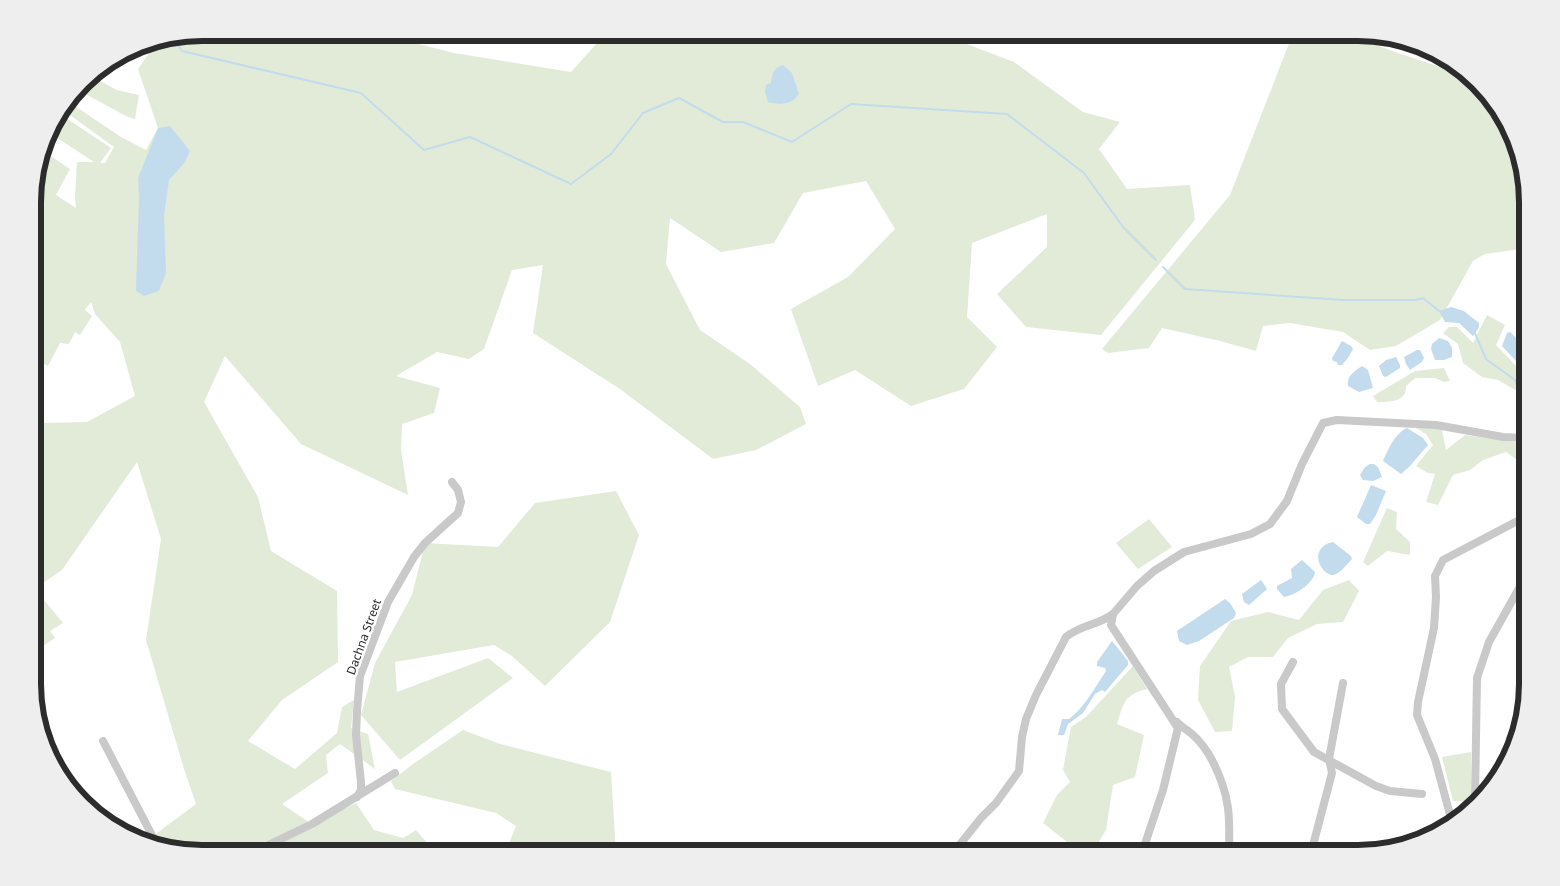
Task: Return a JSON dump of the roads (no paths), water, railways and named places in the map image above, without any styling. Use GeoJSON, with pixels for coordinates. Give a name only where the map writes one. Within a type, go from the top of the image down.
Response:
{"type":"FeatureCollection","features":[{"type":"Feature","properties":{"kind":"street"},"geometry":{"type":"LineString","coordinates":[[960,844],[981,818],[1001,798],[1019,771],[1022,737],[1026,719],[1036,695],[1066,637],[1073,631],[1104,621],[1114,614],[1137,586],[1154,571],[1184,552],[1250,534],[1270,524],[1287,501],[1302,464],[1323,423],[1337,420],[1436,425],[1503,437],[1518,438]]}},
{"type":"Feature","properties":{"kind":"street","name":"Dachna Street"},"geometry":{"type":"LineString","coordinates":[[357,797],[361,790],[356,734],[360,676],[388,602],[414,557],[425,543],[458,514],[461,502],[458,490],[452,482]]}},
{"type":"Feature","properties":{"kind":"street"},"geometry":{"type":"LineString","coordinates":[[1450,816],[1435,759],[1417,716],[1418,702],[1434,628],[1435,576],[1443,560],[1518,521]]}},
{"type":"Feature","properties":{"kind":"street"},"geometry":{"type":"LineString","coordinates":[[1475,795],[1477,678],[1489,642],[1518,590]]}},
{"type":"Feature","properties":{"kind":"street"},"geometry":{"type":"LineString","coordinates":[[1114,614],[1111,625],[1178,728],[1162,790],[1145,844]]}},
{"type":"Feature","properties":{"kind":"street"},"geometry":{"type":"LineString","coordinates":[[1293,662],[1281,684],[1282,709],[1314,752],[1376,786],[1390,791],[1422,794]]}},
{"type":"Feature","properties":{"kind":"street"},"geometry":{"type":"LineString","coordinates":[[1312,844],[1332,773],[1329,759],[1343,683]]}},
{"type":"Feature","properties":{"kind":"street"},"geometry":{"type":"LineString","coordinates":[[1173,720],[1193,734],[1205,748],[1222,780],[1227,794],[1229,809],[1229,844]]}},
{"type":"Feature","properties":{"kind":"street"},"geometry":{"type":"LineString","coordinates":[[103,741],[153,837]]}},
{"type":"Feature","properties":{"kind":"street"},"geometry":{"type":"LineString","coordinates":[[270,845],[312,824],[395,773]]}},
{"type":"Feature","properties":{"kind":"water"},"geometry":{"type":"Polygon","coordinates":[[[783,65],[792,73],[799,94],[789,102],[776,104],[768,102],[765,92],[766,85],[771,83],[775,70],[783,65]]]}},
{"type":"Feature","properties":{"kind":"water"},"geometry":{"type":"Polygon","coordinates":[[[170,126],[190,151],[185,162],[169,180],[164,216],[166,273],[159,291],[144,296],[136,291],[138,178],[158,128],[170,126]]]}},
{"type":"Feature","properties":{"kind":"water"},"geometry":{"type":"Polygon","coordinates":[[[1451,307],[1464,311],[1479,323],[1479,327],[1473,336],[1459,323],[1445,322],[1439,311],[1451,307]]]}},
{"type":"Feature","properties":{"kind":"water"},"geometry":{"type":"Polygon","coordinates":[[[1510,332],[1518,339],[1518,359],[1516,361],[1502,346],[1507,333],[1510,332]]]}},
{"type":"Feature","properties":{"kind":"water"},"geometry":{"type":"Polygon","coordinates":[[[1439,338],[1448,341],[1452,348],[1452,357],[1444,360],[1435,360],[1431,349],[1432,344],[1439,338]]]}},
{"type":"Feature","properties":{"kind":"water"},"geometry":{"type":"Polygon","coordinates":[[[1342,341],[1353,349],[1342,365],[1338,365],[1332,358],[1342,341]]]}},
{"type":"Feature","properties":{"kind":"water"},"geometry":{"type":"Polygon","coordinates":[[[1420,350],[1424,358],[1422,362],[1410,370],[1404,357],[1420,350]]]}},
{"type":"Feature","properties":{"kind":"water"},"geometry":{"type":"Polygon","coordinates":[[[1396,357],[1400,368],[1386,377],[1383,376],[1379,366],[1386,360],[1396,357]]]}},
{"type":"Feature","properties":{"kind":"water"},"geometry":{"type":"Polygon","coordinates":[[[1362,366],[1368,370],[1373,388],[1359,392],[1348,386],[1348,380],[1351,374],[1362,366]]]}},
{"type":"Feature","properties":{"kind":"water"},"geometry":{"type":"Polygon","coordinates":[[[1407,428],[1423,438],[1428,445],[1401,474],[1383,461],[1395,438],[1407,428]]]}},
{"type":"Feature","properties":{"kind":"water"},"geometry":{"type":"Polygon","coordinates":[[[1370,464],[1378,467],[1382,477],[1373,481],[1363,480],[1360,475],[1365,467],[1370,464]]]}},
{"type":"Feature","properties":{"kind":"water"},"geometry":{"type":"Polygon","coordinates":[[[1371,485],[1386,491],[1376,515],[1370,524],[1366,524],[1357,517],[1371,485]]]}},
{"type":"Feature","properties":{"kind":"water"},"geometry":{"type":"Polygon","coordinates":[[[1333,542],[1351,556],[1352,559],[1341,571],[1333,575],[1321,567],[1318,555],[1325,545],[1333,542]]]}},
{"type":"Feature","properties":{"kind":"water"},"geometry":{"type":"Polygon","coordinates":[[[1302,560],[1315,572],[1314,576],[1303,588],[1284,597],[1277,589],[1277,586],[1292,578],[1291,569],[1302,560]]]}},
{"type":"Feature","properties":{"kind":"water"},"geometry":{"type":"Polygon","coordinates":[[[1261,580],[1267,589],[1249,605],[1244,602],[1242,594],[1261,580]]]}},
{"type":"Feature","properties":{"kind":"water"},"geometry":{"type":"Polygon","coordinates":[[[1225,599],[1236,613],[1234,618],[1199,641],[1187,645],[1179,641],[1177,631],[1225,599]]]}},
{"type":"Feature","properties":{"kind":"water"},"geometry":{"type":"Polygon","coordinates":[[[1112,641],[1128,661],[1128,665],[1105,692],[1102,690],[1095,694],[1083,713],[1068,724],[1064,735],[1058,735],[1062,719],[1069,719],[1080,709],[1106,671],[1105,668],[1097,666],[1097,662],[1112,641]]]}},
{"type":"Feature","properties":{"kind":"waterway"},"geometry":{"type":"LineString","coordinates":[[177,43],[182,51],[361,93],[424,150],[470,137],[571,184],[611,154],[643,113],[679,98],[723,122],[743,122],[792,142],[851,104],[1007,114],[1084,173],[1123,227],[1156,260]]}},
{"type":"Feature","properties":{"kind":"waterway"},"geometry":{"type":"LineString","coordinates":[[1163,267],[1185,289],[1344,300],[1416,300],[1423,298],[1439,311]]}},
{"type":"Feature","properties":{"kind":"waterway"},"geometry":{"type":"LineString","coordinates":[[1474,331],[1486,359],[1515,380],[1518,387]]}}]}
